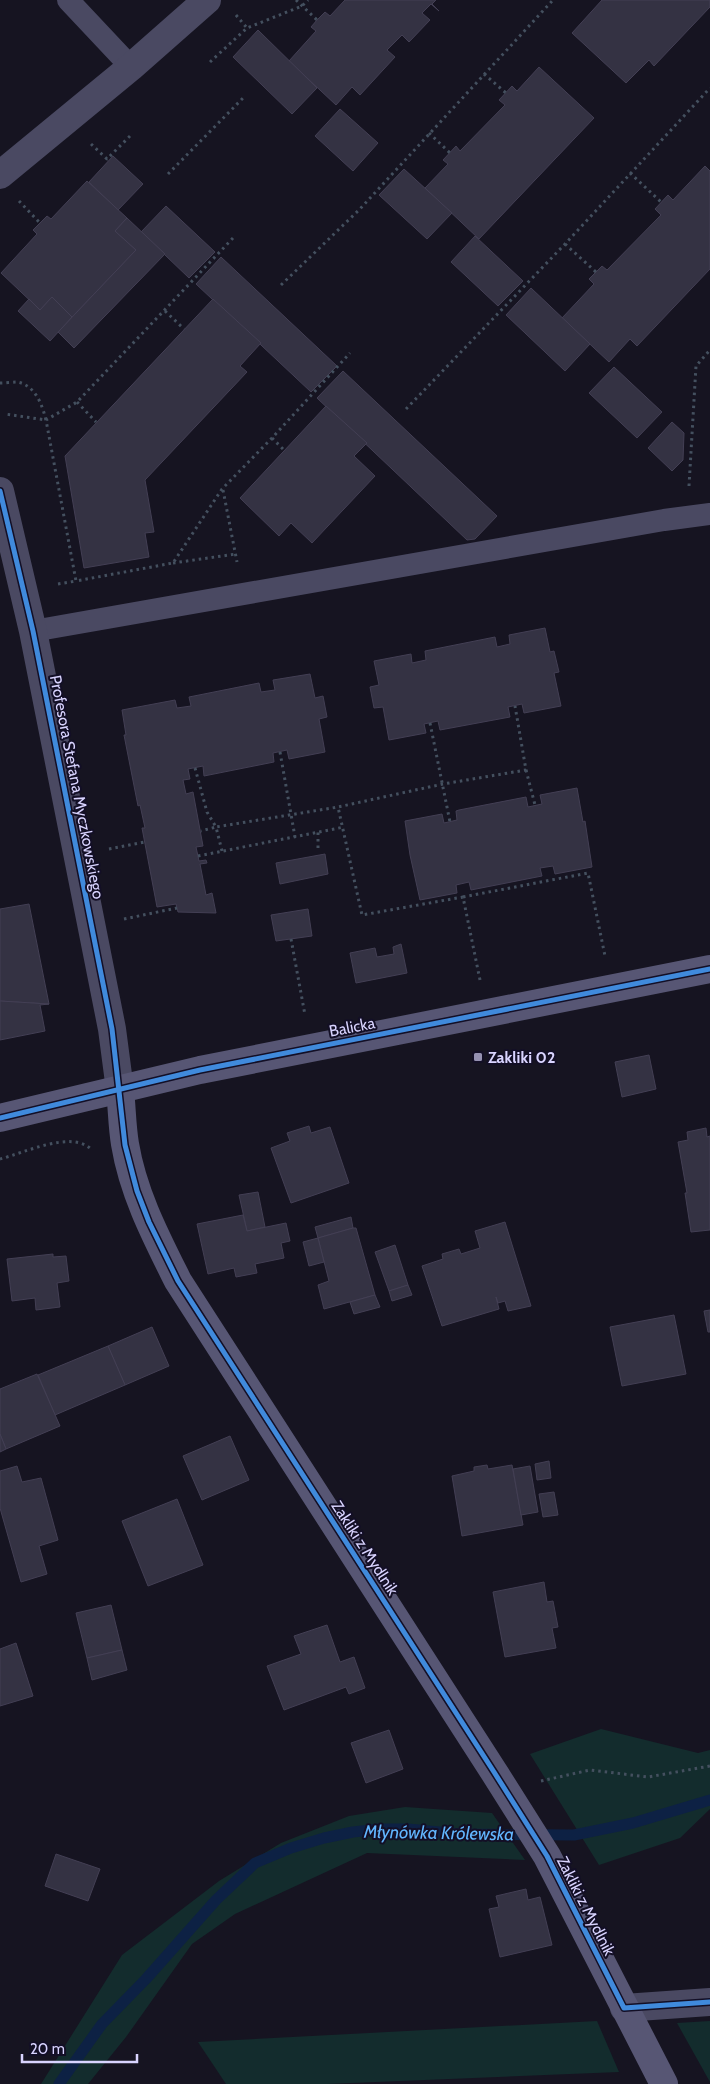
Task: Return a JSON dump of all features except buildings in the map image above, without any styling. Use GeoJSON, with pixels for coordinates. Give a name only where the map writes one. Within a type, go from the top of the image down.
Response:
{"type":"FeatureCollection","features":[{"type":"Feature","properties":{"kind":"street"},"geometry":{"type":"LineString","coordinates":[[0,175],[207,0]]}},
{"type":"Feature","properties":{"kind":"street","name":"Profesora Stefana Myczkowskiego"},"geometry":{"type":"LineString","coordinates":[[0,491],[33,631],[112,1029],[120,1090]]}},
{"type":"Feature","properties":{"kind":"street","name":"Balicka"},"geometry":{"type":"LineString","coordinates":[[0,1118],[200,1070],[710,969]]}},
{"type":"Feature","properties":{"kind":"street","name":"Zakliki z Mydlnik"},"geometry":{"type":"LineString","coordinates":[[120,1090],[125,1145],[138,1191],[149,1222],[178,1281],[547,1856],[664,2084]]}},
{"type":"Feature","properties":{"kind":"street"},"geometry":{"type":"LineString","coordinates":[[624,2008],[710,2002]]}},
{"type":"Feature","properties":{"kind":"lane"},"geometry":{"type":"LineString","coordinates":[[75,2],[130,67]]}},
{"type":"Feature","properties":{"kind":"lane"},"geometry":{"type":"LineString","coordinates":[[33,631],[664,520],[710,514]]}},
{"type":"Feature","properties":{"kind":"path"},"geometry":{"type":"LineString","coordinates":[[296,0],[317,20]]}},
{"type":"Feature","properties":{"kind":"path"},"geometry":{"type":"LineString","coordinates":[[210,62],[247,28],[302,6],[308,0]]}},
{"type":"Feature","properties":{"kind":"path"},"geometry":{"type":"LineString","coordinates":[[281,285],[359,210],[553,0]]}},
{"type":"Feature","properties":{"kind":"path"},"geometry":{"type":"LineString","coordinates":[[484,74],[506,93]]}},
{"type":"Feature","properties":{"kind":"path"},"geometry":{"type":"LineString","coordinates":[[406,409],[565,244],[710,88]]}},
{"type":"Feature","properties":{"kind":"path"},"geometry":{"type":"LineString","coordinates":[[168,174],[244,97]]}},
{"type":"Feature","properties":{"kind":"path"},"geometry":{"type":"LineString","coordinates":[[429,133],[450,153]]}},
{"type":"Feature","properties":{"kind":"path"},"geometry":{"type":"LineString","coordinates":[[87,140],[107,159],[130,136]]}},
{"type":"Feature","properties":{"kind":"path"},"geometry":{"type":"LineString","coordinates":[[630,173],[661,202]]}},
{"type":"Feature","properties":{"kind":"path"},"geometry":{"type":"LineString","coordinates":[[17,199],[40,223]]}},
{"type":"Feature","properties":{"kind":"path"},"geometry":{"type":"LineString","coordinates":[[5,414],[46,420],[77,402],[233,238]]}},
{"type":"Feature","properties":{"kind":"path"},"geometry":{"type":"LineString","coordinates":[[565,244],[596,272]]}},
{"type":"Feature","properties":{"kind":"path"},"geometry":{"type":"LineString","coordinates":[[165,311],[184,329]]}},
{"type":"Feature","properties":{"kind":"path"},"geometry":{"type":"LineString","coordinates":[[687,518],[696,366],[710,350]]}},
{"type":"Feature","properties":{"kind":"path"},"geometry":{"type":"LineString","coordinates":[[174,563],[222,489],[350,353]]}},
{"type":"Feature","properties":{"kind":"path"},"geometry":{"type":"LineString","coordinates":[[0,383],[17,382],[28,386],[37,396],[43,407],[76,581],[236,554],[222,489]]}},
{"type":"Feature","properties":{"kind":"path"},"geometry":{"type":"LineString","coordinates":[[77,402],[96,422]]}},
{"type":"Feature","properties":{"kind":"path"},"geometry":{"type":"LineString","coordinates":[[272,438],[285,451]]}},
{"type":"Feature","properties":{"kind":"path"},"geometry":{"type":"LineString","coordinates":[[515,706],[526,770],[535,805]]}},
{"type":"Feature","properties":{"kind":"path"},"geometry":{"type":"LineString","coordinates":[[430,723],[450,822]]}},
{"type":"Feature","properties":{"kind":"path"},"geometry":{"type":"LineString","coordinates":[[280,752],[295,837]]}},
{"type":"Feature","properties":{"kind":"path"},"geometry":{"type":"LineString","coordinates":[[196,768],[207,812],[216,827],[222,851]]}},
{"type":"Feature","properties":{"kind":"path"},"geometry":{"type":"LineString","coordinates":[[201,831],[338,807],[443,784],[526,770]]}},
{"type":"Feature","properties":{"kind":"path"},"geometry":{"type":"LineString","coordinates":[[338,807],[344,827],[362,915],[588,873],[606,964]]}},
{"type":"Feature","properties":{"kind":"path"},"geometry":{"type":"LineString","coordinates":[[198,856],[344,827]]}},
{"type":"Feature","properties":{"kind":"path"},"geometry":{"type":"LineString","coordinates":[[318,832],[318,848]]}},
{"type":"Feature","properties":{"kind":"path"},"geometry":{"type":"LineString","coordinates":[[107,850],[145,842]]}},
{"type":"Feature","properties":{"kind":"path"},"geometry":{"type":"LineString","coordinates":[[463,897],[477,968]]}},
{"type":"Feature","properties":{"kind":"path"},"geometry":{"type":"LineString","coordinates":[[123,920],[177,908]]}},
{"type":"Feature","properties":{"kind":"path"},"geometry":{"type":"LineString","coordinates":[[291,939],[303,1004]]}},
{"type":"Feature","properties":{"kind":"path"},"geometry":{"type":"LineString","coordinates":[[0,1159],[56,1142],[78,1141],[86,1144],[93,1151]]}},
{"type":"Feature","properties":{"kind":"path"},"geometry":{"type":"LineString","coordinates":[[507,1793],[534,1783],[590,1770],[648,1776],[710,1766]]}},
{"type":"Feature","properties":{"kind":"green space"},"geometry":{"type":"Polygon","coordinates":[[[601,1729],[698,1753],[710,1750],[710,1809],[680,1838],[599,1865],[530,1754],[601,1729]]]}},
{"type":"Feature","properties":{"kind":"green space"},"geometry":{"type":"Polygon","coordinates":[[[405,1807],[492,1813],[525,1860],[367,1853],[235,1914],[192,1944],[126,2037],[88,2084],[41,2084],[122,1955],[219,1881],[281,1843],[349,1816],[405,1807]]]}},
{"type":"Feature","properties":{"kind":"green space"},"geometry":{"type":"Polygon","coordinates":[[[597,2021],[619,2072],[327,2084],[226,2084],[198,2042],[597,2021]]]}},
{"type":"Feature","properties":{"kind":"green space"},"geometry":{"type":"Polygon","coordinates":[[[710,2021],[710,2082],[677,2023],[710,2021]]]}},
{"type":"Feature","properties":{"kind":"waterway","name":"Młynówka Królewska"},"geometry":{"type":"LineString","coordinates":[[59,2084],[102,2024],[146,1979],[216,1900],[255,1863],[291,1848],[353,1832],[380,1829],[408,1829],[460,1834],[574,1835],[633,1823],[710,1800]]}},
{"type":"Feature","properties":{"kind":"cycle path"},"geometry":{"type":"LineString","coordinates":[[0,491],[33,631],[112,1029],[125,1145],[137,1191],[149,1222],[178,1281],[547,1856],[624,2008],[710,2002]]}},
{"type":"Feature","properties":{"kind":"cycle path"},"geometry":{"type":"LineString","coordinates":[[0,1118],[200,1070],[710,969]]}},
{"type":"Feature","properties":{"kind":"place","name":"Zakliki 02"},"geometry":{"type":"Point","coordinates":[478,1057]}}]}
